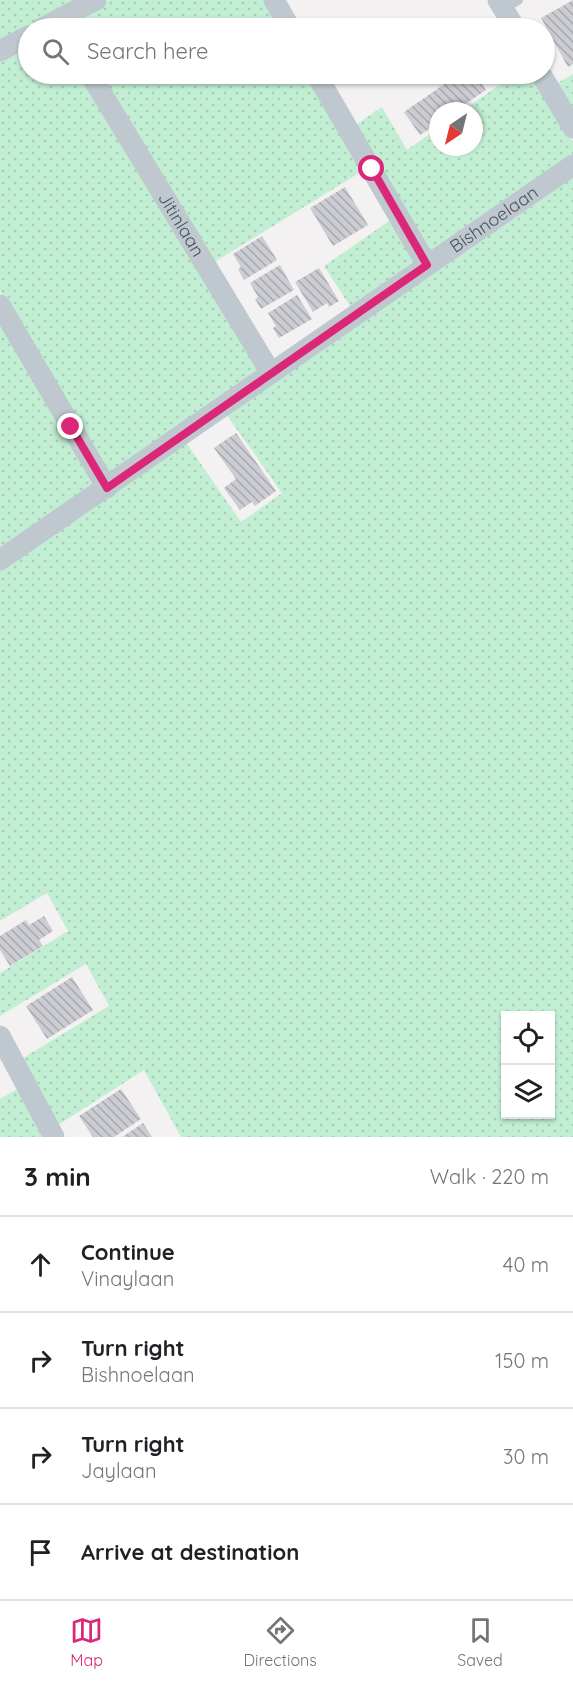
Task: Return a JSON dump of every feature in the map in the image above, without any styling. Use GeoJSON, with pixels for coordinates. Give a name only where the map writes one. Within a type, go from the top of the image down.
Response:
{"type":"FeatureCollection","features":[{"type":"Feature","properties":{"kind":"street"},"geometry":{"type":"LineString","coordinates":[[67,18],[96,0]]}},
{"type":"Feature","properties":{"kind":"street"},"geometry":{"type":"LineString","coordinates":[[274,0],[284,18]]}},
{"type":"Feature","properties":{"kind":"street"},"geometry":{"type":"LineString","coordinates":[[507,3],[512,18]]}},
{"type":"Feature","properties":{"kind":"street"},"geometry":{"type":"LineString","coordinates":[[0,51],[18,41]]}},
{"type":"Feature","properties":{"kind":"street","name":"Jitinlaan"},"geometry":{"type":"LineString","coordinates":[[96,84],[271,374]]}},
{"type":"Feature","properties":{"kind":"street"},"geometry":{"type":"LineString","coordinates":[[322,84],[427,265]]}},
{"type":"Feature","properties":{"kind":"street"},"geometry":{"type":"LineString","coordinates":[[547,84],[573,128]]}},
{"type":"Feature","properties":{"kind":"street","name":"Bishnoelaan"},"geometry":{"type":"LineString","coordinates":[[0,560],[573,165]]}},
{"type":"Feature","properties":{"kind":"street"},"geometry":{"type":"LineString","coordinates":[[0,305],[107,488]]}},
{"type":"Feature","properties":{"kind":"street"},"geometry":{"type":"LineString","coordinates":[[0,1036],[54,1137]]}},
{"type":"Feature","properties":{"kind":"green space"},"geometry":{"type":"Polygon","coordinates":[[[0,0],[85,0],[51,18],[18,18],[18,35],[0,45],[0,0]]]}},
{"type":"Feature","properties":{"kind":"green space"},"geometry":{"type":"Polygon","coordinates":[[[109,0],[267,0],[277,18],[75,18],[109,0]]]}},
{"type":"Feature","properties":{"kind":"green space"},"geometry":{"type":"Polygon","coordinates":[[[18,49],[18,84],[89,84],[262,373],[109,480],[0,291],[0,59],[18,49]]]}},
{"type":"Feature","properties":{"kind":"green space"},"geometry":{"type":"Polygon","coordinates":[[[573,74],[573,112],[556,84],[573,74]]]}},
{"type":"Feature","properties":{"kind":"green space"},"geometry":{"type":"Polygon","coordinates":[[[105,84],[315,84],[364,170],[213,263],[105,84]]]}},
{"type":"Feature","properties":{"kind":"green space"},"geometry":{"type":"Polygon","coordinates":[[[501,84],[538,84],[573,142],[573,156],[431,257],[354,126],[382,107],[407,150],[429,134],[429,156],[483,156],[483,102],[475,102],[501,84]]]}},
{"type":"Feature","properties":{"kind":"green space"},"geometry":{"type":"Polygon","coordinates":[[[573,173],[573,1137],[181,1137],[144,1070],[58,1125],[23,1058],[109,1006],[86,964],[0,1016],[0,973],[68,931],[47,893],[0,921],[0,566],[185,441],[241,522],[282,493],[226,414],[573,173]]]}},
{"type":"Feature","properties":{"kind":"green space"},"geometry":{"type":"Polygon","coordinates":[[[392,219],[419,262],[352,309],[324,266],[392,219]]]}},
{"type":"Feature","properties":{"kind":"green space"},"geometry":{"type":"Polygon","coordinates":[[[0,317],[100,487],[0,554],[0,317]]]}},
{"type":"Feature","properties":{"kind":"green space"},"geometry":{"type":"Polygon","coordinates":[[[21,1087],[50,1137],[0,1137],[0,1099],[21,1087]]]}},
{"type":"Feature","properties":{"kind":"building"},"geometry":{"type":"Polygon","coordinates":[[[573,0],[573,64],[568,67],[555,43],[555,18],[541,18],[573,0]]]}},
{"type":"Feature","properties":{"kind":"building"},"geometry":{"type":"Polygon","coordinates":[[[445,84],[482,84],[486,90],[468,102],[429,102],[429,129],[420,135],[404,112],[445,84]]]}},
{"type":"Feature","properties":{"kind":"building"},"geometry":{"type":"Polygon","coordinates":[[[345,187],[368,225],[333,246],[310,208],[345,187]]]}},
{"type":"Feature","properties":{"kind":"building"},"geometry":{"type":"Polygon","coordinates":[[[262,236],[277,260],[244,280],[238,269],[241,267],[233,254],[262,236]]]}},
{"type":"Feature","properties":{"kind":"building"},"geometry":{"type":"Polygon","coordinates":[[[280,265],[294,290],[261,309],[255,299],[258,297],[250,283],[280,265]]]}},
{"type":"Feature","properties":{"kind":"building"},"geometry":{"type":"Polygon","coordinates":[[[319,268],[339,301],[329,307],[327,303],[313,312],[295,282],[319,268]]]}},
{"type":"Feature","properties":{"kind":"building"},"geometry":{"type":"Polygon","coordinates":[[[297,295],[312,319],[279,338],[273,328],[276,326],[268,313],[297,295]]]}},
{"type":"Feature","properties":{"kind":"building"},"geometry":{"type":"Polygon","coordinates":[[[236,433],[276,491],[255,506],[252,502],[240,510],[224,488],[236,479],[214,448],[236,433]]]}},
{"type":"Feature","properties":{"kind":"building"},"geometry":{"type":"Polygon","coordinates":[[[44,916],[53,931],[39,940],[43,946],[10,966],[0,950],[0,936],[26,920],[29,925],[44,916]]]}},
{"type":"Feature","properties":{"kind":"building"},"geometry":{"type":"Polygon","coordinates":[[[72,977],[93,1010],[47,1039],[26,1006],[72,977]]]}},
{"type":"Feature","properties":{"kind":"building"},"geometry":{"type":"Polygon","coordinates":[[[121,1089],[141,1119],[114,1137],[93,1137],[79,1116],[121,1089]]]}},
{"type":"Feature","properties":{"kind":"building"},"geometry":{"type":"Polygon","coordinates":[[[143,1123],[152,1137],[122,1137],[143,1123]]]}},
{"type":"Feature","properties":{"kind":"route"},"geometry":{"type":"LineString","coordinates":[[71,427],[107,488],[427,265],[372,169]]}}]}
